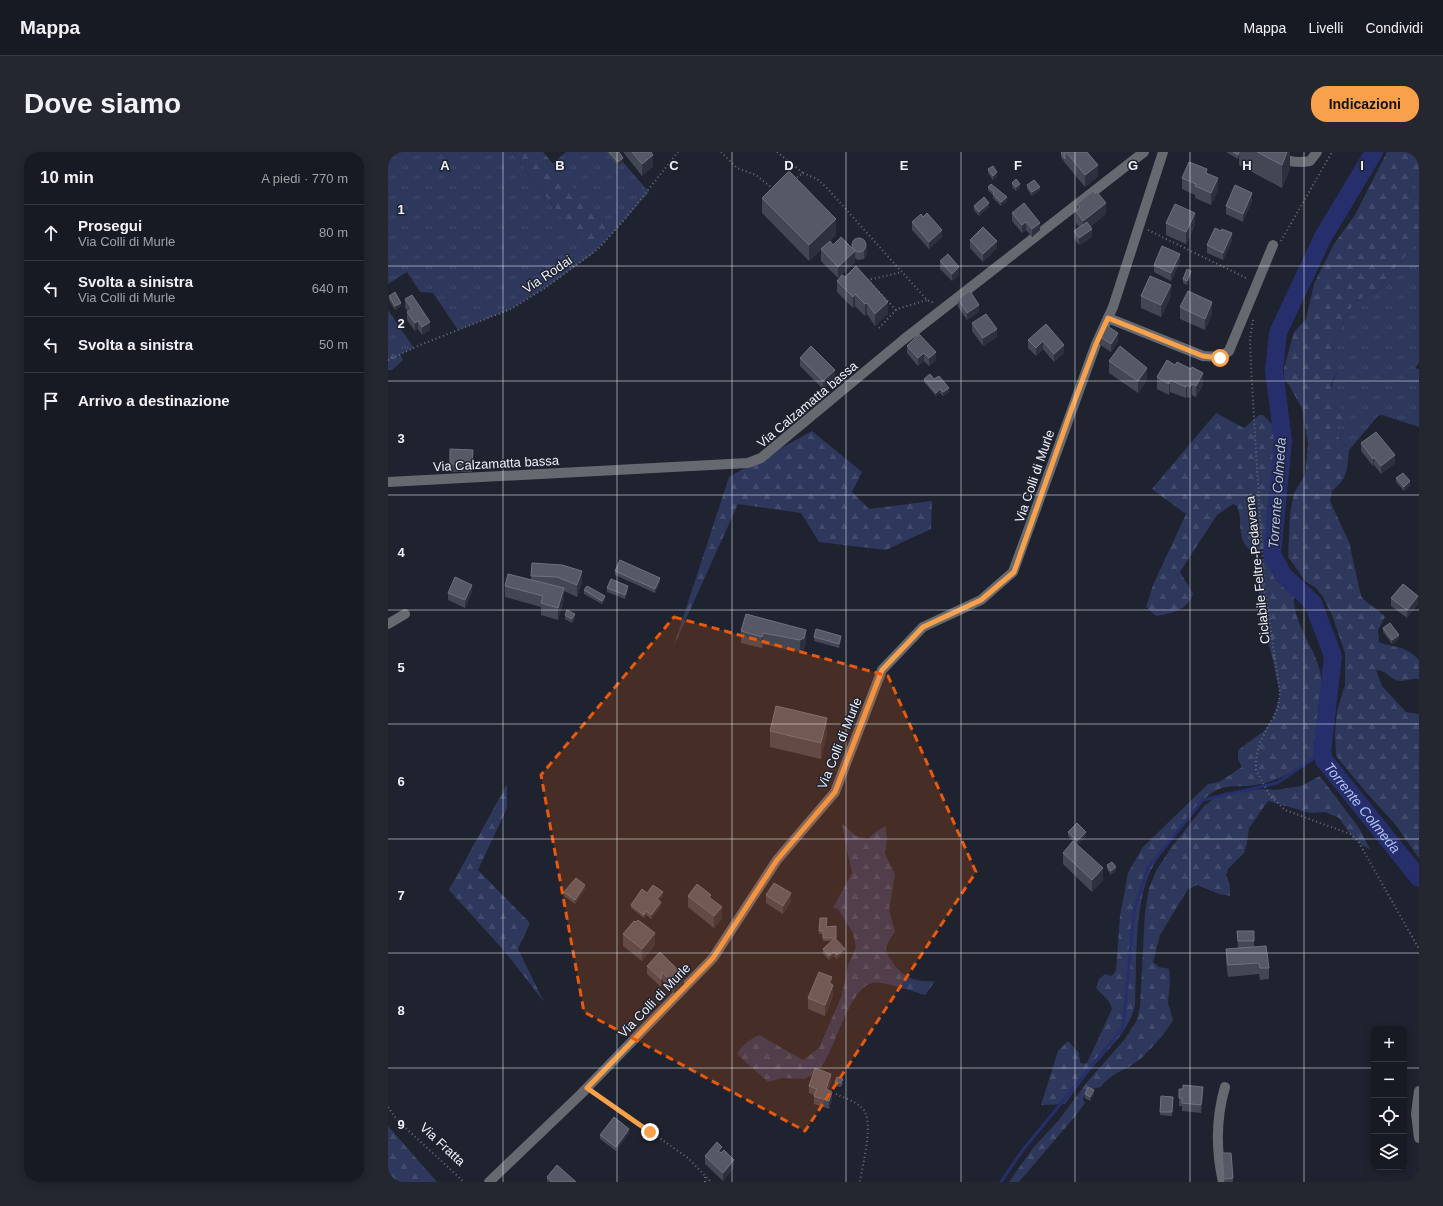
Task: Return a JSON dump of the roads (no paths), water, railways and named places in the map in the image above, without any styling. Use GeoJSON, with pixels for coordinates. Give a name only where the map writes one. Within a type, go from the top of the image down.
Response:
{"type":"FeatureCollection","features":[{"type":"Feature","properties":{"kind":"street","name":"Via Calzamatta bassa"},"geometry":{"type":"LineString","coordinates":[[388,482],[748,463],[762,458],[903,340],[1144,152]]}},
{"type":"Feature","properties":{"kind":"street","name":"Via Colli di Murle"},"geometry":{"type":"LineString","coordinates":[[489,1182],[587,1088],[713,958],[777,860],[835,792],[882,670],[923,627],[981,600],[1014,572],[1067,421],[1096,344],[1113,307],[1162,152]]}},
{"type":"Feature","properties":{"kind":"street"},"geometry":{"type":"LineString","coordinates":[[1271,152],[1280,159],[1298,163],[1310,161],[1317,152]]}},
{"type":"Feature","properties":{"kind":"street"},"geometry":{"type":"LineString","coordinates":[[1108,318],[1203,356],[1220,358],[1229,351],[1256,283],[1276,245]]}},
{"type":"Feature","properties":{"kind":"street"},"geometry":{"type":"LineString","coordinates":[[388,624],[405,614]]}},
{"type":"Feature","properties":{"kind":"street"},"geometry":{"type":"LineString","coordinates":[[1222,1182],[1218,1159],[1220,1106],[1226,1087]]}},
{"type":"Feature","properties":{"kind":"street"},"geometry":{"type":"LineString","coordinates":[[1419,1091],[1416,1114],[1419,1138]]}},
{"type":"Feature","properties":{"kind":"waterway","name":"Torrente Colmeda"},"geometry":{"type":"LineString","coordinates":[[1374,152],[1323,237],[1278,333],[1274,370],[1283,441],[1272,554],[1283,575],[1313,603],[1333,656],[1322,753],[1324,760],[1419,878]]}},
{"type":"Feature","properties":{"kind":"waterway"},"geometry":{"type":"LineString","coordinates":[[1001,1182],[1022,1151],[1123,1028],[1134,911],[1148,868],[1203,800],[1277,783],[1322,753]]}}]}
